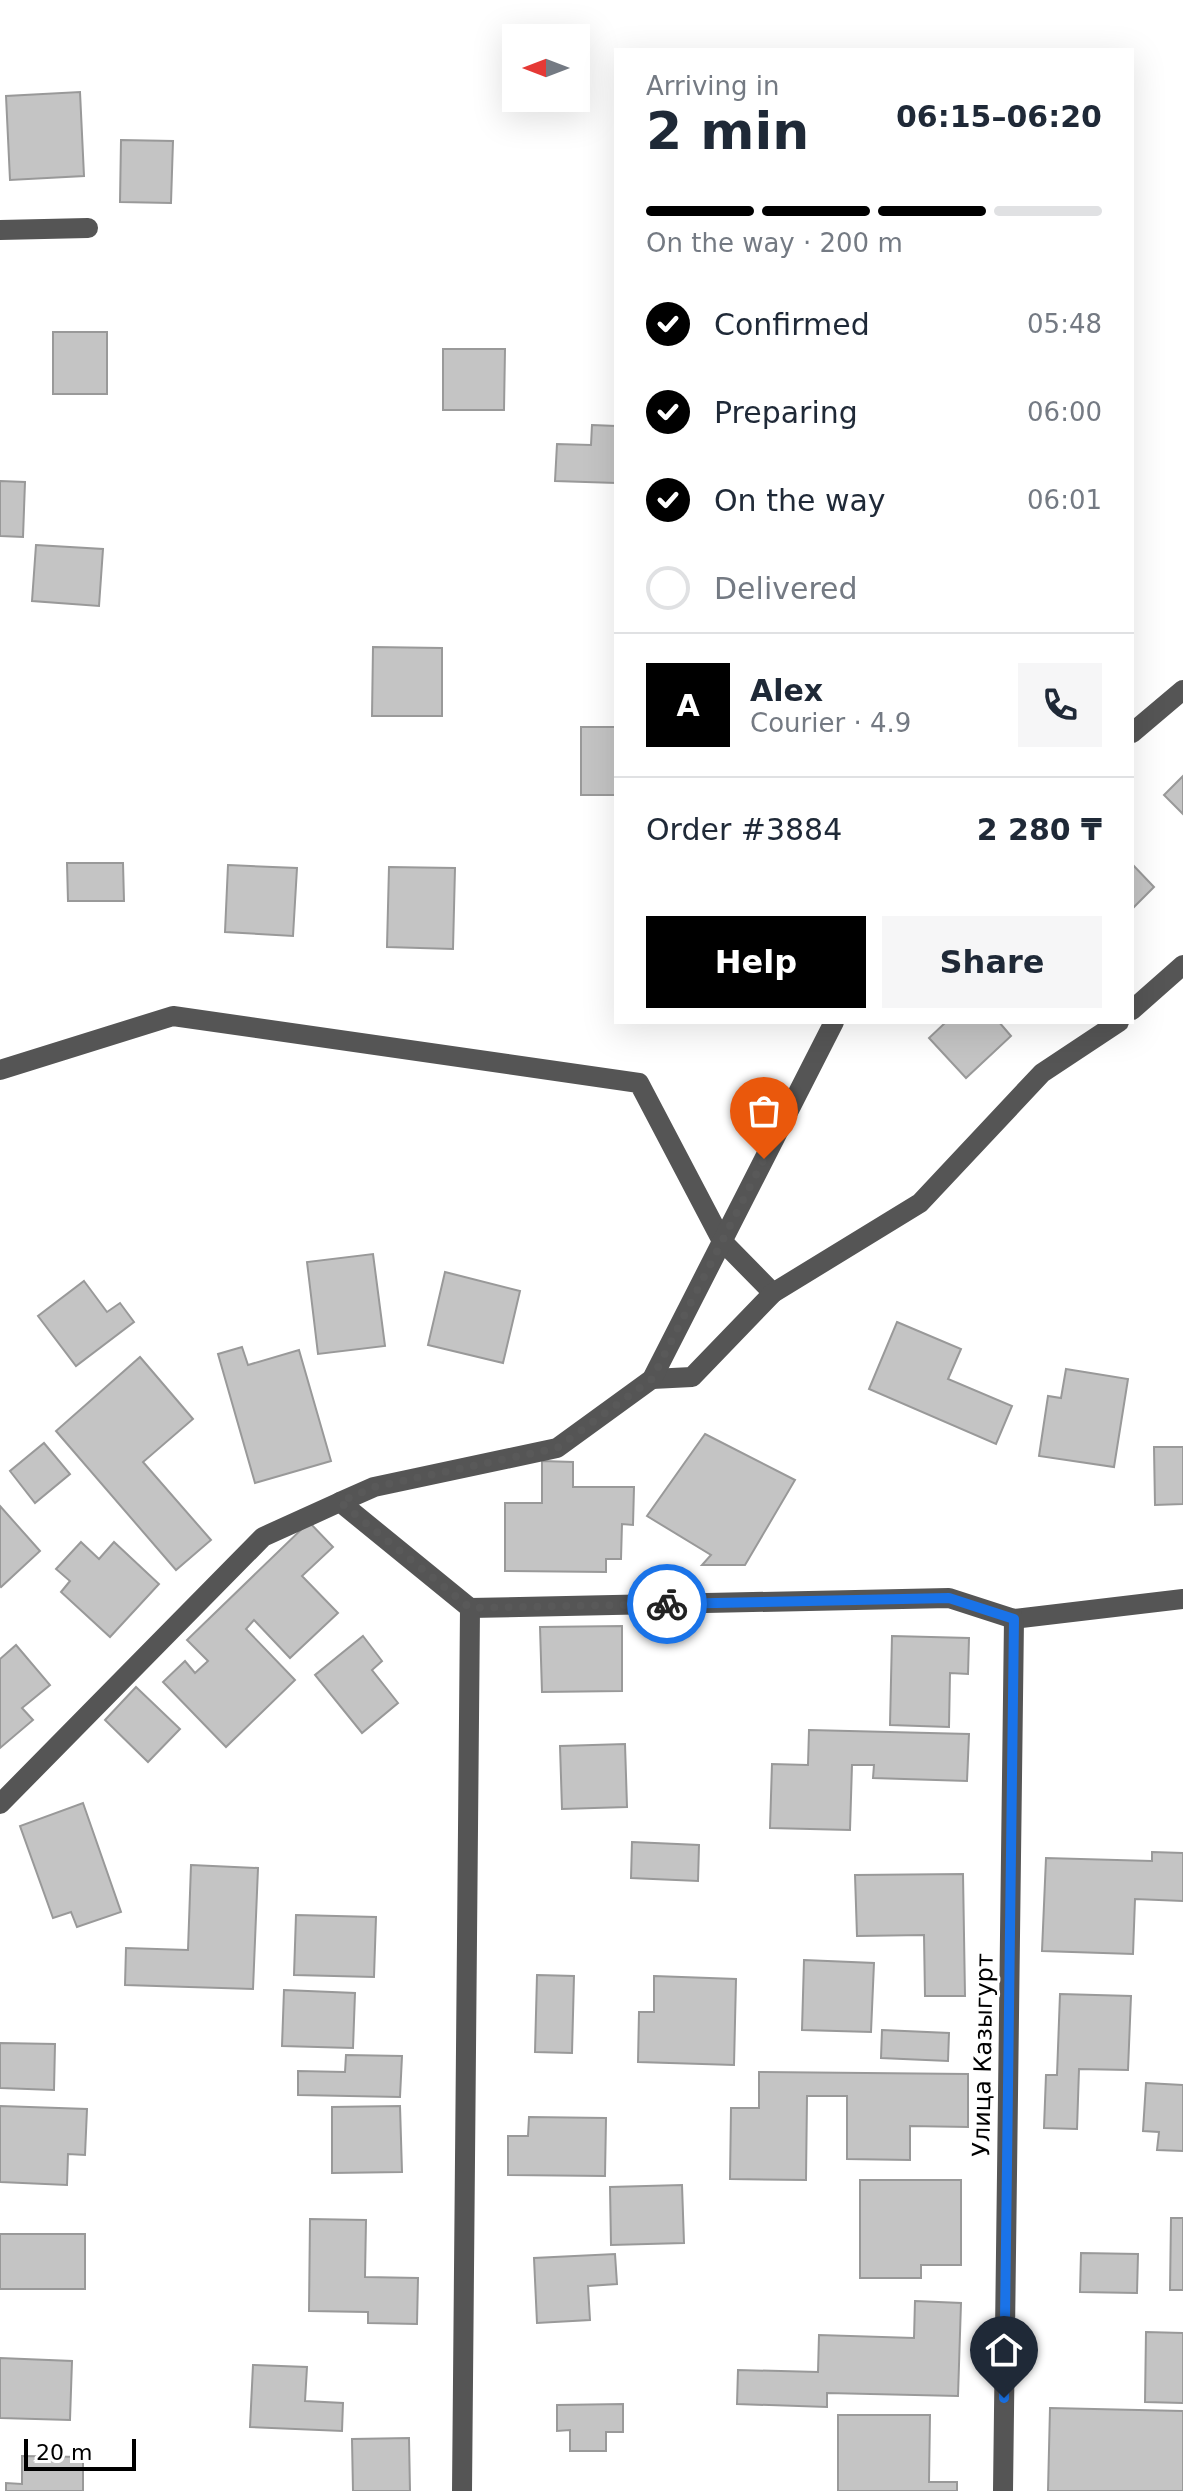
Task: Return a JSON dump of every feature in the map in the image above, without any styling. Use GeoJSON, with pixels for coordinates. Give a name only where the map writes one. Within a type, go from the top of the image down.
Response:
{"type":"FeatureCollection","features":[{"type":"Feature","properties":{"kind":"street"},"geometry":{"type":"LineString","coordinates":[[0,230],[88,228]]}},
{"type":"Feature","properties":{"kind":"street"},"geometry":{"type":"LineString","coordinates":[[1134,731],[1183,690]]}},
{"type":"Feature","properties":{"kind":"street"},"geometry":{"type":"LineString","coordinates":[[1134,1008],[1183,965]]}},
{"type":"Feature","properties":{"kind":"street"},"geometry":{"type":"LineString","coordinates":[[0,1070],[173,1016],[639,1083],[722,1241],[773,1293]]}},
{"type":"Feature","properties":{"kind":"street"},"geometry":{"type":"LineString","coordinates":[[0,1804],[263,1537],[374,1487],[557,1448],[652,1379],[833,1024]]}},
{"type":"Feature","properties":{"kind":"street"},"geometry":{"type":"LineString","coordinates":[[652,1379],[692,1377],[773,1293],[920,1203],[1042,1073],[1116,1024]]}},
{"type":"Feature","properties":{"kind":"street"},"geometry":{"type":"LineString","coordinates":[[340,1502],[470,1608],[949,1598],[1014,1619],[1183,1599]]}},
{"type":"Feature","properties":{"kind":"street"},"geometry":{"type":"LineString","coordinates":[[462,2491],[470,1608]]}},
{"type":"Feature","properties":{"kind":"street","name":"Улица Казыгурт"},"geometry":{"type":"LineString","coordinates":[[1003,2491],[1014,1619]]}},
{"type":"Feature","properties":{"kind":"building"},"geometry":{"type":"Polygon","coordinates":[[[80,92],[84,176],[10,180],[6,96],[80,92]]]}},
{"type":"Feature","properties":{"kind":"building"},"geometry":{"type":"Polygon","coordinates":[[[121,140],[173,141],[171,203],[120,202],[121,140]]]}},
{"type":"Feature","properties":{"kind":"building"},"geometry":{"type":"Polygon","coordinates":[[[53,332],[107,332],[107,394],[53,394],[53,332]]]}},
{"type":"Feature","properties":{"kind":"building"},"geometry":{"type":"Polygon","coordinates":[[[443,349],[505,349],[504,410],[443,410],[443,349]]]}},
{"type":"Feature","properties":{"kind":"building"},"geometry":{"type":"Polygon","coordinates":[[[592,425],[614,426],[614,483],[555,481],[557,444],[591,445],[592,425]]]}},
{"type":"Feature","properties":{"kind":"building"},"geometry":{"type":"Polygon","coordinates":[[[0,481],[25,482],[23,537],[0,536],[0,481]]]}},
{"type":"Feature","properties":{"kind":"building"},"geometry":{"type":"Polygon","coordinates":[[[36,545],[103,549],[99,606],[32,601],[36,545]]]}},
{"type":"Feature","properties":{"kind":"building"},"geometry":{"type":"Polygon","coordinates":[[[373,647],[442,648],[442,716],[372,716],[373,647]]]}},
{"type":"Feature","properties":{"kind":"building"},"geometry":{"type":"Polygon","coordinates":[[[581,727],[614,727],[614,795],[581,795],[581,727]]]}},
{"type":"Feature","properties":{"kind":"building"},"geometry":{"type":"Polygon","coordinates":[[[1183,776],[1183,814],[1164,795],[1183,776]]]}},
{"type":"Feature","properties":{"kind":"building"},"geometry":{"type":"Polygon","coordinates":[[[67,863],[123,863],[124,901],[68,901],[67,863]]]}},
{"type":"Feature","properties":{"kind":"building"},"geometry":{"type":"Polygon","coordinates":[[[228,865],[297,868],[293,936],[225,932],[228,865]]]}},
{"type":"Feature","properties":{"kind":"building"},"geometry":{"type":"Polygon","coordinates":[[[1134,866],[1154,887],[1134,907],[1134,866]]]}},
{"type":"Feature","properties":{"kind":"building"},"geometry":{"type":"Polygon","coordinates":[[[389,867],[455,868],[453,949],[387,947],[389,867]]]}},
{"type":"Feature","properties":{"kind":"building"},"geometry":{"type":"Polygon","coordinates":[[[944,1024],[1001,1024],[1011,1036],[966,1078],[929,1038],[944,1024]]]}},
{"type":"Feature","properties":{"kind":"building"},"geometry":{"type":"Polygon","coordinates":[[[373,1254],[385,1346],[318,1354],[307,1262],[373,1254]]]}},
{"type":"Feature","properties":{"kind":"building"},"geometry":{"type":"Polygon","coordinates":[[[445,1272],[520,1291],[503,1363],[428,1345],[445,1272]]]}},
{"type":"Feature","properties":{"kind":"building"},"geometry":{"type":"Polygon","coordinates":[[[84,1281],[107,1312],[120,1303],[134,1322],[76,1366],[38,1316],[84,1281]]]}},
{"type":"Feature","properties":{"kind":"building"},"geometry":{"type":"Polygon","coordinates":[[[897,1322],[961,1349],[948,1379],[1012,1406],[996,1444],[869,1389],[897,1322]]]}},
{"type":"Feature","properties":{"kind":"building"},"geometry":{"type":"Polygon","coordinates":[[[242,1347],[248,1365],[299,1350],[331,1461],[255,1483],[218,1354],[242,1347]]]}},
{"type":"Feature","properties":{"kind":"building"},"geometry":{"type":"Polygon","coordinates":[[[140,1357],[193,1419],[143,1462],[211,1540],[176,1570],[56,1431],[140,1357]]]}},
{"type":"Feature","properties":{"kind":"building"},"geometry":{"type":"Polygon","coordinates":[[[1066,1369],[1128,1379],[1114,1467],[1039,1456],[1048,1396],[1061,1398],[1066,1369]]]}},
{"type":"Feature","properties":{"kind":"building"},"geometry":{"type":"Polygon","coordinates":[[[705,1434],[795,1480],[745,1565],[702,1565],[711,1555],[647,1516],[705,1434]]]}},
{"type":"Feature","properties":{"kind":"building"},"geometry":{"type":"Polygon","coordinates":[[[44,1443],[70,1474],[35,1503],[10,1471],[44,1443]]]}},
{"type":"Feature","properties":{"kind":"building"},"geometry":{"type":"Polygon","coordinates":[[[1154,1447],[1183,1447],[1183,1504],[1155,1505],[1154,1447]]]}},
{"type":"Feature","properties":{"kind":"building"},"geometry":{"type":"Polygon","coordinates":[[[542,1461],[573,1462],[573,1487],[634,1487],[633,1525],[622,1524],[621,1559],[606,1559],[606,1572],[505,1571],[505,1503],[542,1503],[542,1461]]]}},
{"type":"Feature","properties":{"kind":"building"},"geometry":{"type":"Polygon","coordinates":[[[0,1506],[40,1551],[1,1587],[0,1586],[0,1506]]]}},
{"type":"Feature","properties":{"kind":"building"},"geometry":{"type":"Polygon","coordinates":[[[309,1522],[333,1547],[302,1576],[338,1613],[290,1658],[254,1620],[246,1629],[295,1680],[226,1747],[163,1682],[185,1661],[195,1673],[208,1661],[187,1640],[309,1522]]]}},
{"type":"Feature","properties":{"kind":"building"},"geometry":{"type":"Polygon","coordinates":[[[81,1542],[99,1559],[114,1542],[159,1584],[110,1637],[61,1592],[70,1581],[56,1569],[81,1542]]]}},
{"type":"Feature","properties":{"kind":"building"},"geometry":{"type":"Polygon","coordinates":[[[622,1626],[622,1691],[542,1692],[540,1627],[622,1626]]]}},
{"type":"Feature","properties":{"kind":"building"},"geometry":{"type":"Polygon","coordinates":[[[363,1636],[382,1661],[372,1670],[398,1703],[362,1733],[315,1675],[363,1636]]]}},
{"type":"Feature","properties":{"kind":"building"},"geometry":{"type":"Polygon","coordinates":[[[892,1636],[969,1638],[968,1674],[950,1673],[949,1727],[890,1725],[892,1636]]]}},
{"type":"Feature","properties":{"kind":"building"},"geometry":{"type":"Polygon","coordinates":[[[16,1645],[50,1685],[22,1708],[33,1720],[0,1748],[0,1659],[16,1645]]]}},
{"type":"Feature","properties":{"kind":"building"},"geometry":{"type":"Polygon","coordinates":[[[136,1687],[180,1729],[148,1762],[105,1720],[136,1687]]]}},
{"type":"Feature","properties":{"kind":"building"},"geometry":{"type":"Polygon","coordinates":[[[809,1730],[969,1734],[967,1781],[873,1778],[874,1765],[852,1765],[850,1830],[770,1828],[772,1764],[808,1765],[809,1730]]]}},
{"type":"Feature","properties":{"kind":"building"},"geometry":{"type":"Polygon","coordinates":[[[625,1744],[627,1807],[562,1809],[560,1746],[625,1744]]]}},
{"type":"Feature","properties":{"kind":"building"},"geometry":{"type":"Polygon","coordinates":[[[83,1803],[121,1912],[77,1927],[71,1912],[53,1918],[20,1826],[83,1803]]]}},
{"type":"Feature","properties":{"kind":"building"},"geometry":{"type":"Polygon","coordinates":[[[632,1842],[699,1845],[698,1881],[631,1878],[632,1842]]]}},
{"type":"Feature","properties":{"kind":"building"},"geometry":{"type":"Polygon","coordinates":[[[1152,1852],[1183,1853],[1183,1901],[1135,1899],[1133,1954],[1042,1951],[1046,1858],[1152,1861],[1152,1852]]]}},
{"type":"Feature","properties":{"kind":"building"},"geometry":{"type":"Polygon","coordinates":[[[191,1865],[258,1868],[253,1989],[125,1985],[126,1948],[188,1950],[191,1865]]]}},
{"type":"Feature","properties":{"kind":"building"},"geometry":{"type":"Polygon","coordinates":[[[963,1874],[965,1996],[925,1996],[924,1935],[857,1936],[855,1875],[963,1874]]]}},
{"type":"Feature","properties":{"kind":"building"},"geometry":{"type":"Polygon","coordinates":[[[296,1915],[376,1917],[374,1977],[294,1975],[296,1915]]]}},
{"type":"Feature","properties":{"kind":"building"},"geometry":{"type":"Polygon","coordinates":[[[804,1960],[874,1963],[871,2032],[802,2030],[804,1960]]]}},
{"type":"Feature","properties":{"kind":"building"},"geometry":{"type":"Polygon","coordinates":[[[537,1975],[574,1976],[572,2053],[535,2052],[537,1975]]]}},
{"type":"Feature","properties":{"kind":"building"},"geometry":{"type":"Polygon","coordinates":[[[654,1976],[736,1979],[734,2065],[638,2062],[639,2012],[654,2012],[654,1976]]]}},
{"type":"Feature","properties":{"kind":"building"},"geometry":{"type":"Polygon","coordinates":[[[284,1990],[355,1993],[353,2048],[282,2046],[284,1990]]]}},
{"type":"Feature","properties":{"kind":"building"},"geometry":{"type":"Polygon","coordinates":[[[1060,1994],[1131,1996],[1128,2070],[1079,2069],[1077,2129],[1044,2128],[1046,2075],[1057,2075],[1060,1994]]]}},
{"type":"Feature","properties":{"kind":"building"},"geometry":{"type":"Polygon","coordinates":[[[882,2030],[949,2033],[948,2061],[881,2058],[882,2030]]]}},
{"type":"Feature","properties":{"kind":"building"},"geometry":{"type":"Polygon","coordinates":[[[0,2043],[55,2044],[54,2090],[0,2088],[0,2043]]]}},
{"type":"Feature","properties":{"kind":"building"},"geometry":{"type":"Polygon","coordinates":[[[346,2055],[402,2056],[400,2097],[298,2095],[298,2071],[345,2072],[346,2055]]]}},
{"type":"Feature","properties":{"kind":"building"},"geometry":{"type":"Polygon","coordinates":[[[759,2072],[968,2074],[968,2127],[910,2126],[910,2160],[847,2159],[847,2096],[807,2096],[806,2180],[730,2179],[731,2108],[759,2108],[759,2072]]]}},
{"type":"Feature","properties":{"kind":"building"},"geometry":{"type":"Polygon","coordinates":[[[1146,2083],[1183,2085],[1183,2151],[1157,2150],[1159,2132],[1143,2131],[1146,2083]]]}},
{"type":"Feature","properties":{"kind":"building"},"geometry":{"type":"Polygon","coordinates":[[[0,2106],[87,2109],[85,2155],[68,2154],[67,2185],[0,2182],[0,2106]]]}},
{"type":"Feature","properties":{"kind":"building"},"geometry":{"type":"Polygon","coordinates":[[[400,2106],[402,2172],[332,2173],[332,2107],[400,2106]]]}},
{"type":"Feature","properties":{"kind":"building"},"geometry":{"type":"Polygon","coordinates":[[[529,2117],[606,2118],[605,2176],[508,2175],[508,2136],[528,2136],[529,2117]]]}},
{"type":"Feature","properties":{"kind":"building"},"geometry":{"type":"Polygon","coordinates":[[[860,2180],[961,2180],[961,2265],[921,2265],[921,2278],[860,2278],[860,2180]]]}},
{"type":"Feature","properties":{"kind":"building"},"geometry":{"type":"Polygon","coordinates":[[[682,2185],[684,2243],[611,2245],[610,2187],[682,2185]]]}},
{"type":"Feature","properties":{"kind":"building"},"geometry":{"type":"Polygon","coordinates":[[[1171,2218],[1183,2218],[1183,2290],[1170,2290],[1171,2218]]]}},
{"type":"Feature","properties":{"kind":"building"},"geometry":{"type":"Polygon","coordinates":[[[310,2219],[366,2220],[365,2277],[418,2278],[417,2324],[368,2323],[368,2312],[309,2311],[310,2219]]]}},
{"type":"Feature","properties":{"kind":"building"},"geometry":{"type":"Polygon","coordinates":[[[0,2234],[85,2234],[85,2289],[0,2289],[0,2234]]]}},
{"type":"Feature","properties":{"kind":"building"},"geometry":{"type":"Polygon","coordinates":[[[1081,2253],[1138,2254],[1137,2293],[1080,2292],[1081,2253]]]}},
{"type":"Feature","properties":{"kind":"building"},"geometry":{"type":"Polygon","coordinates":[[[615,2254],[617,2284],[588,2286],[590,2320],[537,2323],[534,2258],[615,2254]]]}},
{"type":"Feature","properties":{"kind":"building"},"geometry":{"type":"Polygon","coordinates":[[[915,2301],[961,2303],[958,2396],[827,2393],[827,2407],[737,2404],[738,2370],[818,2372],[819,2335],[914,2338],[915,2301]]]}},
{"type":"Feature","properties":{"kind":"building"},"geometry":{"type":"Polygon","coordinates":[[[1146,2332],[1183,2333],[1183,2403],[1145,2402],[1146,2332]]]}},
{"type":"Feature","properties":{"kind":"building"},"geometry":{"type":"Polygon","coordinates":[[[0,2358],[72,2361],[70,2420],[0,2418],[0,2358]]]}},
{"type":"Feature","properties":{"kind":"building"},"geometry":{"type":"Polygon","coordinates":[[[253,2365],[307,2367],[305,2401],[343,2403],[342,2431],[250,2427],[253,2365]]]}},
{"type":"Feature","properties":{"kind":"building"},"geometry":{"type":"Polygon","coordinates":[[[623,2404],[623,2432],[606,2432],[606,2451],[570,2451],[570,2430],[557,2431],[557,2405],[623,2404]]]}},
{"type":"Feature","properties":{"kind":"building"},"geometry":{"type":"Polygon","coordinates":[[[1050,2408],[1183,2411],[1183,2491],[1048,2491],[1050,2408]]]}},
{"type":"Feature","properties":{"kind":"building"},"geometry":{"type":"Polygon","coordinates":[[[838,2415],[930,2415],[929,2482],[957,2482],[957,2491],[838,2491],[838,2415]]]}},
{"type":"Feature","properties":{"kind":"building"},"geometry":{"type":"Polygon","coordinates":[[[409,2438],[410,2491],[353,2491],[352,2439],[409,2438]]]}},
{"type":"Feature","properties":{"kind":"building"},"geometry":{"type":"Polygon","coordinates":[[[22,2456],[83,2457],[83,2491],[6,2491],[6,2483],[22,2484],[22,2456]]]}},
{"type":"Feature","properties":{"kind":"way so far"},"geometry":{"type":"LineString","coordinates":[[667,1604],[470,1608],[340,1502],[374,1487],[557,1448],[652,1379],[764,1159]]}},
{"type":"Feature","properties":{"kind":"route"},"geometry":{"type":"LineString","coordinates":[[667,1604],[949,1598],[1014,1619],[1004,2398]]}}]}
